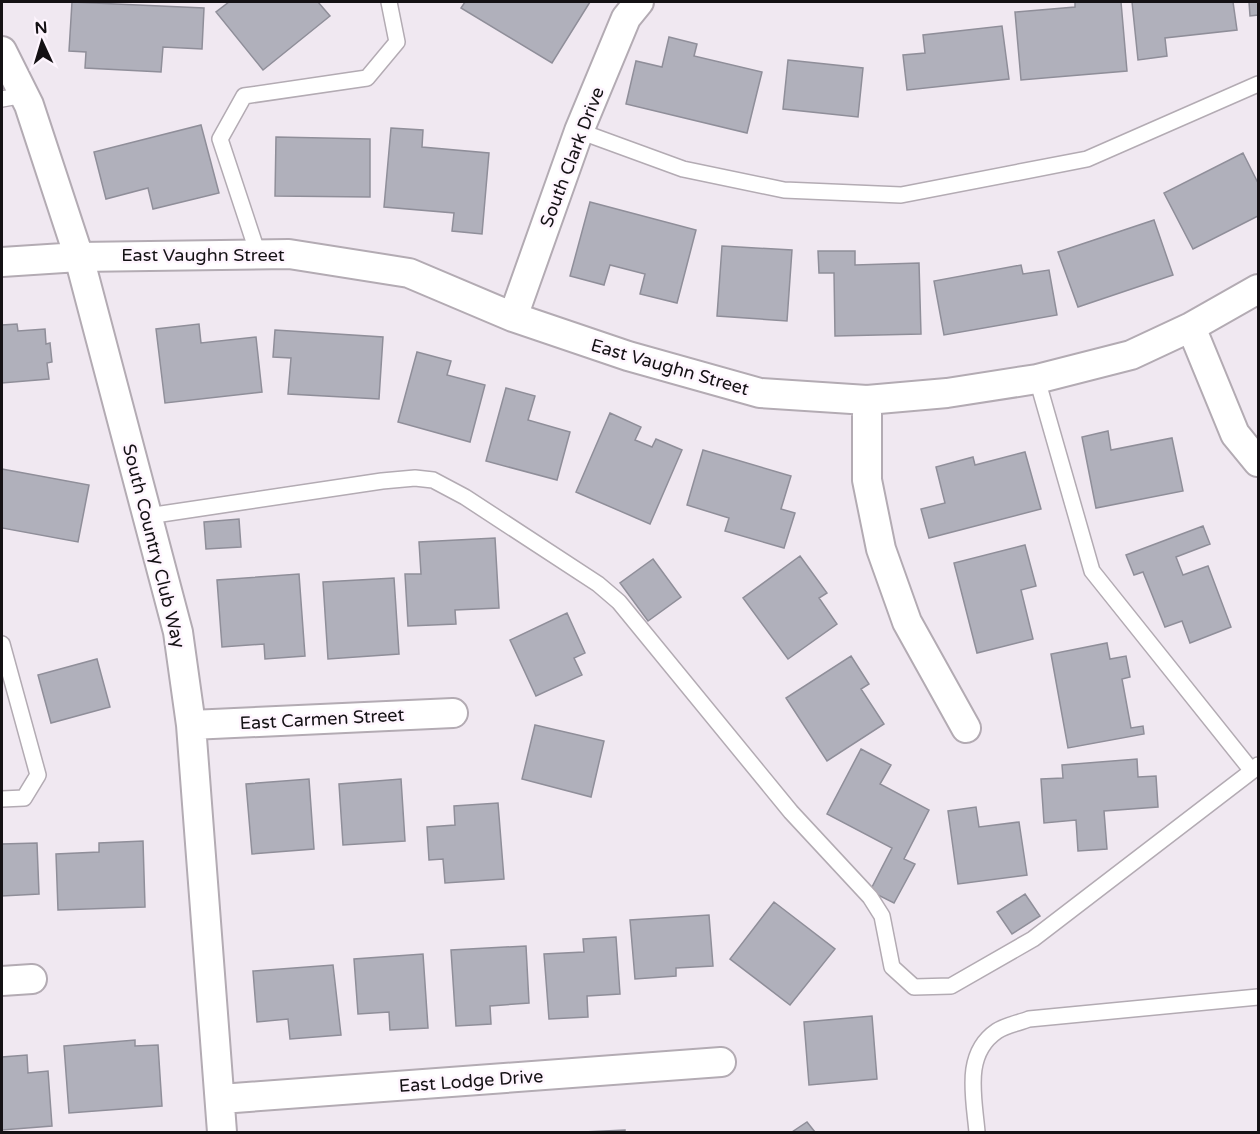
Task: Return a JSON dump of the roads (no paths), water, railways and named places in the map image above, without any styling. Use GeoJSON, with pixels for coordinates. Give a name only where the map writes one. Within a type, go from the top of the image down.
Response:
{"type":"FeatureCollection","features":[{"type":"Feature","properties":{"kind":"street","name":"South Clark Drive"},"geometry":{"type":"LineString","coordinates":[[513,317],[579,130],[626,18],[639,2]]}},
{"type":"Feature","properties":{"kind":"street","name":"South Country Club Way"},"geometry":{"type":"LineString","coordinates":[[2,51],[13,97],[29,105],[79,257],[178,632],[191,725],[222,1132]]}},
{"type":"Feature","properties":{"kind":"street","name":"East Vaughn Street"},"geometry":{"type":"LineString","coordinates":[[2,262],[79,257],[289,254],[409,273],[513,317],[628,356],[760,393],[867,400],[947,393],[1037,379],[1131,355],[1191,327],[1258,289]]}},
{"type":"Feature","properties":{"kind":"street"},"geometry":{"type":"LineString","coordinates":[[1191,327],[1235,434],[1258,462]]}},
{"type":"Feature","properties":{"kind":"street"},"geometry":{"type":"LineString","coordinates":[[867,400],[867,480],[881,549],[907,622],[966,729]]}},
{"type":"Feature","properties":{"kind":"street","name":"East Carmen Street"},"geometry":{"type":"LineString","coordinates":[[191,725],[453,713]]}},
{"type":"Feature","properties":{"kind":"street"},"geometry":{"type":"LineString","coordinates":[[2,981],[32,979]]}},
{"type":"Feature","properties":{"kind":"street","name":"East Lodge Drive"},"geometry":{"type":"LineString","coordinates":[[220,1100],[721,1062]]}},
{"type":"Feature","properties":{"kind":"lane"},"geometry":{"type":"LineString","coordinates":[[258,254],[220,139],[244,96],[367,78],[397,42],[389,2]]}},
{"type":"Feature","properties":{"kind":"lane"},"geometry":{"type":"LineString","coordinates":[[579,130],[683,169],[784,190],[901,195],[1088,159],[1258,84]]}},
{"type":"Feature","properties":{"kind":"lane"},"geometry":{"type":"LineString","coordinates":[[148,516],[382,481],[416,478],[433,480],[465,497],[598,584],[619,602],[791,812],[870,897],[882,916],[892,966],[914,987],[951,986],[1033,939],[1255,768],[1092,572],[1037,379]]}},
{"type":"Feature","properties":{"kind":"lane"},"geometry":{"type":"LineString","coordinates":[[2,644],[38,775],[24,798],[2,799]]}},
{"type":"Feature","properties":{"kind":"lane"},"geometry":{"type":"LineString","coordinates":[[976,1132],[972,1072],[981,1047],[998,1031],[1029,1019],[1258,998]]}}]}
